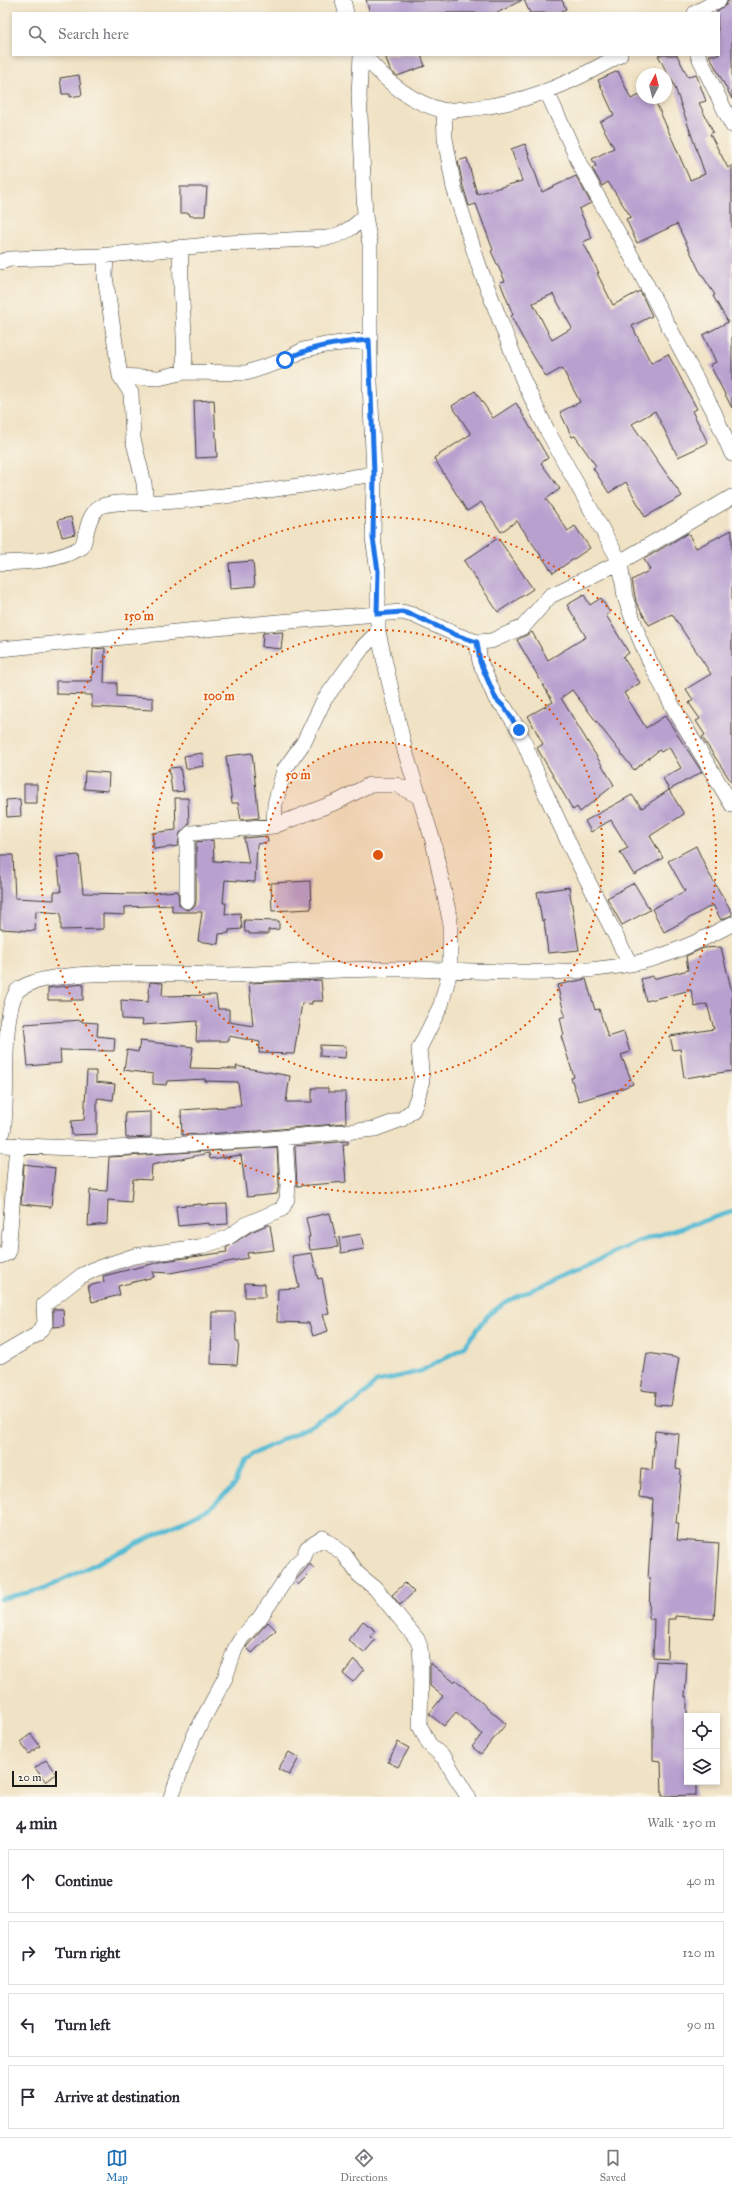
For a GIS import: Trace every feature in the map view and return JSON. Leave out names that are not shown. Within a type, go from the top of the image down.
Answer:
[{"type":"street","points":[[342,0],[346,12]]},
{"type":"street","points":[[697,12],[719,0]]},
{"type":"street","points":[[0,1144],[97,1149],[285,1138],[375,1129],[402,1119],[413,1110],[422,1080],[419,1049],[441,1005],[450,971],[450,920],[432,841],[405,751],[378,632],[378,571],[373,538],[374,474],[369,340],[370,244],[365,216],[359,95],[361,56]]},
{"type":"street","points":[[365,56],[380,74],[414,100],[444,111],[502,104],[547,92],[618,56]]},
{"type":"street","points":[[698,56],[732,125]]},
{"type":"street","points":[[547,92],[581,167],[638,268],[713,410],[732,454]]},
{"type":"street","points":[[444,111],[445,138],[454,188],[479,266],[507,340],[547,430],[620,562],[625,597],[638,637],[673,707],[732,805]]},
{"type":"street","points":[[0,262],[10,259],[106,255],[181,247],[327,238],[343,234],[351,230],[365,216]]},
{"type":"street","points":[[181,247],[179,270],[186,348],[184,372]]},
{"type":"street","points":[[106,255],[105,276],[120,376],[131,393],[134,439],[144,483],[146,504]]},
{"type":"street","points":[[120,376],[159,378],[184,372],[246,373],[285,360],[303,350],[325,345],[369,340]]},
{"type":"street","points":[[0,563],[50,560],[71,554],[82,547],[88,524],[98,508],[109,504],[146,504],[251,494],[374,474]]},
{"type":"street","points":[[0,649],[402,612],[413,615],[456,635],[477,642],[491,641],[523,627],[550,596],[620,562],[732,497]]},
{"type":"street","points":[[274,826],[275,804],[284,770],[304,742],[324,700],[362,648],[378,632]]},
{"type":"street","points":[[477,642],[480,662],[496,699],[505,708],[519,730],[567,838],[630,964]]},
{"type":"street","points":[[186,901],[187,838],[191,833],[274,826],[339,801],[369,785],[397,785],[420,797]]},
{"type":"street","points":[[0,1134],[3,1132],[5,1120],[1,1059],[5,1013],[17,991],[35,982],[88,974],[220,975],[370,969],[521,974],[630,964],[662,957],[680,950],[732,924]]},
{"type":"street","points":[[0,1356],[36,1335],[45,1324],[44,1305],[81,1276],[134,1256],[200,1247],[226,1238],[247,1224],[282,1209],[287,1200],[288,1184],[285,1138]]},
{"type":"street","points":[[0,1256],[8,1253],[17,1146]]},
{"type":"street","points":[[171,1797],[193,1738],[225,1678],[235,1649],[242,1637],[259,1619],[296,1564],[304,1557],[307,1548],[322,1538],[344,1554],[359,1575],[375,1588],[417,1639],[420,1647],[421,1662],[420,1726],[428,1744],[445,1759],[468,1797]]},
{"type":"building","points":[[366,0],[522,0],[499,12],[370,12]]},
{"type":"building","points":[[524,0],[562,0],[566,9],[560,12],[530,12]]},
{"type":"building","points":[[728,0],[732,5],[732,99],[710,56],[720,56],[720,12],[717,11],[726,5]]},
{"type":"building","points":[[385,56],[421,56],[425,66],[397,76],[390,70]]},
{"type":"building","points":[[658,56],[678,56],[688,77],[696,74],[706,101],[699,103],[713,132],[710,134],[728,168],[732,165],[732,408],[710,365],[716,362],[703,335],[728,322],[713,296],[715,295],[699,270],[677,224],[637,243],[626,219],[631,217],[608,182],[602,186],[592,168],[596,166],[592,159],[614,148],[600,122],[614,115],[598,80],[618,71],[631,99],[636,97],[636,104],[657,104],[690,180],[705,174],[672,79],[672,68],[664,68]]},
{"type":"building","points":[[79,75],[82,95],[70,97],[70,94],[62,94],[60,78]]},
{"type":"building","points":[[525,144],[542,192],[576,176],[591,203],[579,209],[592,238],[583,242],[613,305],[640,291],[652,316],[632,326],[651,363],[668,354],[697,409],[692,411],[708,443],[678,457],[655,411],[632,424],[682,496],[645,517],[626,482],[609,493],[593,468],[596,466],[575,436],[572,437],[560,412],[580,402],[562,368],[546,377],[523,339],[511,316],[513,315],[500,282],[505,281],[491,251],[493,250],[476,204],[469,206],[458,161],[467,158],[477,194],[522,181],[511,149]],"holes":[[[553,294],[572,328],[552,340],[533,303]]]},
{"type":"building","points":[[180,187],[207,187],[205,216],[190,216],[189,213],[180,213]]},
{"type":"building","points":[[475,391],[493,418],[516,403],[548,458],[541,463],[560,489],[546,499],[568,531],[575,526],[590,548],[553,573],[517,521],[501,532],[481,502],[467,511],[434,458],[471,434],[452,406]]},
{"type":"building","points":[[214,400],[217,457],[196,458],[194,401]]},
{"type":"building","points":[[71,517],[75,534],[62,537],[58,520]]},
{"type":"building","points":[[732,530],[732,783],[702,737],[705,735],[696,721],[700,719],[689,703],[693,700],[686,689],[711,674],[672,614],[649,625],[636,602],[632,580],[650,570],[644,559],[688,533],[696,548]]},
{"type":"building","points":[[498,538],[533,589],[498,612],[464,561]]},
{"type":"building","points":[[253,561],[255,586],[231,588],[229,563]]},
{"type":"building","points":[[584,595],[590,605],[601,598],[610,613],[606,615],[629,653],[623,657],[640,683],[624,693],[646,728],[665,716],[702,772],[669,790],[663,778],[681,768],[669,747],[661,752],[659,750],[634,770],[572,690],[561,698],[614,785],[580,812],[577,807],[573,810],[537,748],[543,744],[528,716],[553,702],[517,640],[532,632],[548,660],[586,637],[567,605]]},
{"type":"building","points":[[283,632],[281,649],[262,647],[263,633]]},
{"type":"building","points":[[105,648],[104,683],[117,683],[117,696],[153,698],[153,710],[92,707],[92,695],[56,694],[56,681],[92,681],[93,649]]},
{"type":"building","points":[[202,753],[204,766],[186,769],[184,756]]},
{"type":"building","points":[[252,753],[259,818],[241,820],[238,803],[232,803],[226,756]]},
{"type":"building","points":[[180,767],[184,791],[172,792],[169,768]]},
{"type":"building","points":[[85,771],[109,773],[108,791],[84,789]]},
{"type":"building","points":[[24,784],[37,784],[37,803],[24,803]]},
{"type":"building","points":[[669,790],[684,814],[650,836],[663,858],[634,875],[620,852],[628,848],[611,820],[591,832],[585,821],[632,795],[642,808]]},
{"type":"building","points":[[175,798],[188,798],[189,824],[180,833],[178,846],[154,849],[152,833],[176,830]]},
{"type":"building","points":[[20,799],[21,816],[7,817],[6,800]]},
{"type":"building","points":[[267,836],[268,842],[257,844],[255,882],[225,880],[223,903],[226,903],[225,914],[240,913],[242,929],[229,930],[229,933],[219,934],[218,944],[198,941],[202,912],[172,912],[172,905],[125,907],[125,915],[103,914],[103,929],[61,930],[61,913],[36,911],[35,931],[0,929],[0,855],[13,855],[15,898],[54,900],[54,892],[61,892],[57,857],[79,855],[83,893],[137,894],[178,891],[179,905],[187,910],[195,906],[196,901],[196,842],[213,840],[214,861],[249,863],[244,838]]},
{"type":"building","points":[[696,846],[708,872],[732,912],[732,915],[721,920],[713,905],[664,932],[652,909],[685,891],[668,861]]},
{"type":"building","points":[[310,881],[311,909],[272,911],[271,883]]},
{"type":"building","points":[[634,883],[650,910],[622,925],[607,898]]},
{"type":"building","points":[[569,887],[579,950],[548,953],[544,920],[542,921],[537,892]]},
{"type":"building","points":[[244,920],[279,921],[279,929],[268,930],[268,934],[249,934],[249,932],[245,932]]},
{"type":"building","points":[[721,947],[732,992],[732,1071],[684,1078],[680,1049],[673,1050],[670,1036],[714,1029],[707,1004],[695,1007],[691,990],[646,1001],[641,979],[653,976],[653,979],[688,970],[686,956],[704,948]]},
{"type":"building","points":[[586,979],[595,1010],[599,1009],[608,1037],[624,1032],[630,1052],[621,1055],[633,1084],[615,1091],[579,1101],[571,1078],[574,1077],[561,1036],[564,1035],[560,1018],[565,1016],[557,985]]},
{"type":"building","points":[[321,980],[323,1001],[312,1001],[312,1004],[302,1003],[294,1054],[259,1053],[260,1042],[229,1036],[229,1041],[196,1041],[197,1021],[142,1025],[143,1020],[122,1019],[121,1000],[148,1002],[150,982],[163,983],[162,996],[216,995],[218,1009],[229,1009],[229,1022],[253,1026],[249,983]]},
{"type":"building","points":[[83,984],[83,1000],[48,1000],[48,988]]},
{"type":"building","points":[[82,1020],[82,1022],[98,1023],[97,1036],[115,1038],[114,1051],[60,1050],[61,1063],[28,1066],[24,1024]]},
{"type":"building","points":[[140,1041],[193,1047],[190,1068],[237,1069],[236,1066],[290,1076],[286,1102],[312,1102],[312,1088],[328,1088],[328,1092],[345,1092],[346,1123],[258,1131],[182,1135],[181,1110],[241,1106],[238,1082],[205,1081],[205,1079],[167,1081],[166,1085],[153,1084],[153,1074],[124,1070],[127,1050],[138,1052]]},
{"type":"building","points":[[320,1045],[346,1046],[345,1058],[320,1056]]},
{"type":"building","points":[[87,1071],[96,1071],[96,1082],[115,1084],[113,1100],[98,1098],[97,1100],[97,1134],[72,1135],[71,1121],[84,1120]]},
{"type":"building","points":[[151,1112],[151,1137],[126,1138],[125,1113]]},
{"type":"building","points":[[348,1141],[348,1144],[343,1144],[346,1182],[297,1186],[295,1146]]},
{"type":"building","points":[[277,1147],[279,1184],[277,1194],[247,1197],[241,1155],[210,1159],[209,1153],[152,1165],[151,1180],[133,1179],[131,1202],[108,1200],[107,1224],[88,1226],[90,1190],[107,1191],[109,1157]]},
{"type":"building","points":[[24,1164],[55,1168],[51,1207],[21,1204]]},
{"type":"building","points":[[227,1204],[228,1224],[209,1225],[209,1223],[178,1226],[176,1206]]},
{"type":"building","points":[[330,1213],[338,1247],[310,1250],[308,1237],[310,1237],[306,1218]]},
{"type":"building","points":[[270,1225],[274,1250],[247,1253],[248,1258],[170,1273],[152,1272],[154,1277],[118,1286],[120,1295],[92,1302],[88,1286],[104,1282],[103,1276],[164,1261],[227,1252],[226,1248],[251,1232]]},
{"type":"building","points":[[361,1234],[364,1249],[341,1253],[339,1238]]},
{"type":"building","points":[[312,1253],[318,1279],[322,1278],[329,1314],[323,1315],[328,1331],[313,1336],[309,1323],[277,1322],[278,1289],[299,1288],[292,1256]]},
{"type":"building","points":[[245,1283],[265,1284],[265,1297],[245,1297]]},
{"type":"building","points":[[53,1309],[63,1309],[64,1326],[53,1327]]},
{"type":"building","points":[[212,1312],[235,1312],[236,1341],[239,1341],[237,1365],[211,1364]]},
{"type":"building","points":[[647,1353],[679,1358],[671,1406],[655,1405],[656,1392],[641,1390]]},
{"type":"building","points":[[655,1431],[679,1434],[676,1469],[681,1470],[676,1523],[679,1523],[677,1540],[719,1543],[714,1619],[675,1616],[675,1619],[668,1619],[667,1658],[653,1657],[654,1619],[649,1619],[650,1579],[648,1579],[653,1499],[639,1497],[641,1468],[652,1470]]},
{"type":"building","points":[[310,1564],[314,1569],[298,1585],[295,1581]]},
{"type":"building","points":[[405,1583],[414,1592],[400,1605],[392,1595]]},
{"type":"building","points":[[363,1621],[376,1631],[371,1637],[375,1640],[364,1653],[348,1640]]},
{"type":"building","points":[[268,1622],[276,1630],[252,1653],[246,1647]]},
{"type":"building","points":[[354,1660],[364,1669],[353,1682],[343,1674]]},
{"type":"building","points":[[656,1661],[687,1663],[685,1697],[687,1697],[687,1713],[684,1713],[684,1785],[696,1785],[696,1795],[662,1796],[661,1761],[653,1760],[653,1696]]},
{"type":"building","points":[[430,1663],[454,1682],[456,1680],[506,1724],[481,1754],[472,1747],[482,1734],[456,1712],[444,1726],[429,1714],[443,1696],[430,1686]]},
{"type":"building","points":[[31,1734],[40,1746],[29,1754],[20,1742]]},
{"type":"building","points":[[398,1742],[409,1748],[398,1767],[388,1762]]},
{"type":"building","points":[[289,1752],[299,1758],[289,1775],[278,1769]]},
{"type":"building","points":[[46,1760],[56,1774],[46,1782],[35,1768]]},
{"type":"waterway","points":[[0,1599],[44,1589],[210,1508],[235,1485],[243,1463],[251,1455],[354,1404],[376,1382],[421,1371],[464,1347],[487,1316],[505,1302],[640,1241],[732,1212]]},
{"type":"route","points":[[285,360],[303,350],[325,345],[369,340],[374,474],[373,538],[378,571],[377,614],[402,612],[413,615],[456,635],[477,642],[480,662],[496,699],[505,708],[519,730]]}]
